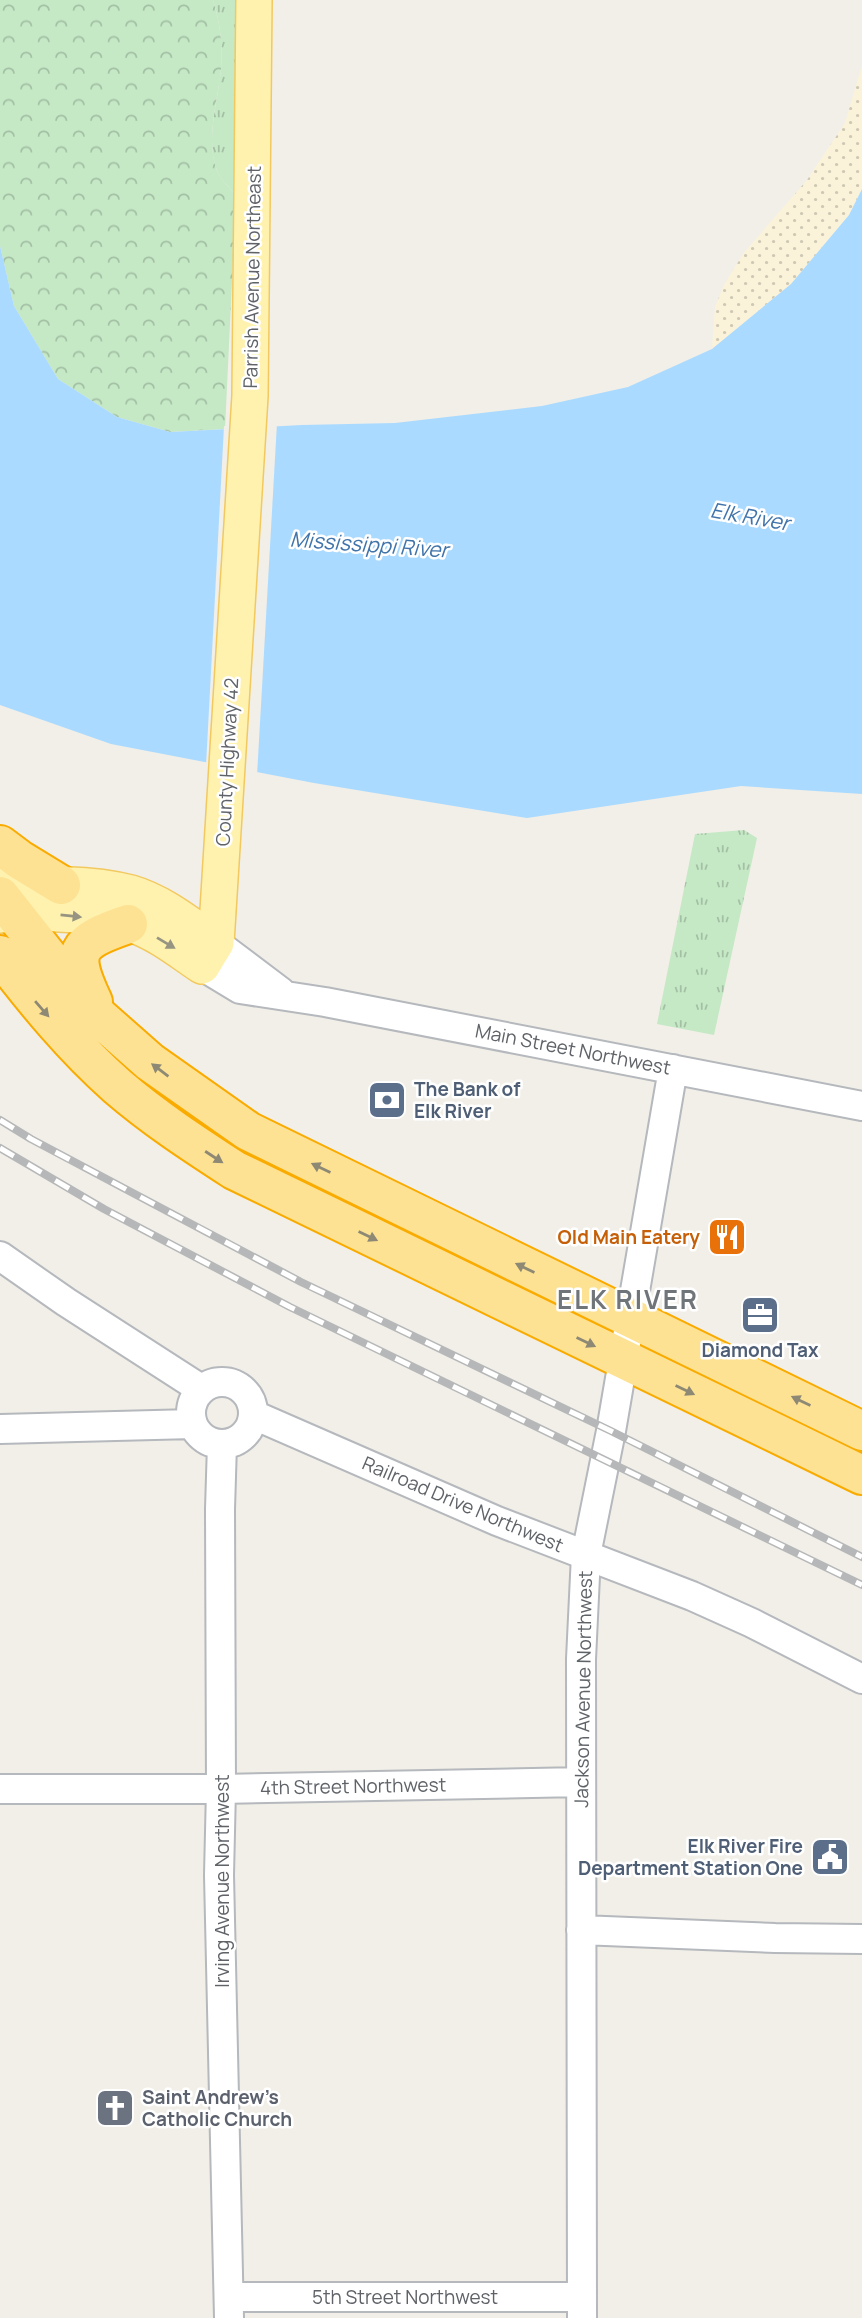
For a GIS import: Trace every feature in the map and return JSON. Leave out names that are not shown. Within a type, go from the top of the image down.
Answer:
[{"type":"highway","points":[[0,845],[61,885]]},
{"type":"highway","points":[[3,903],[99,1017],[150,1062],[248,1131],[862,1431]]},
{"type":"highway","points":[[99,1017],[80,975],[78,962],[89,940],[102,932],[128,924]]},
{"type":"highway","points":[[0,955],[70,1041],[117,1085],[191,1142],[256,1181],[862,1475]]},
{"type":"main road","name":"Parrish Avenue Northeast","points":[[240,554],[250,396],[254,0]]},
{"type":"main road","name":"County Highway 42","points":[[209,955],[220,887],[240,554]]},
{"type":"main road","name":"Main Street Northwest","points":[[3,903],[61,885],[132,894],[165,909],[209,955]]},
{"type":"main road","points":[[165,909],[179,911],[220,887]]},
{"type":"main road","name":"Main Street Northwest","points":[[3,903],[51,914],[128,924],[167,942],[209,955]]},
{"type":"street","name":"Main Street Northwest","points":[[209,955],[240,989],[283,994],[862,1106]]},
{"type":"street","name":"Jackson Avenue Northwest","points":[[582,2307],[581,1659],[586,1555],[631,1319],[673,1069]]},
{"type":"street","points":[[0,1256],[65,1303],[201,1389]]},
{"type":"street","points":[[229,1381],[243,1388],[252,1400],[254,1415],[244,1436],[234,1442],[222,1444],[210,1442],[200,1435],[193,1424],[191,1412],[193,1399],[201,1389],[214,1382],[229,1381]]},
{"type":"street","name":"Railroad Drive Northwest","points":[[254,1415],[497,1521],[704,1601],[862,1679]]},
{"type":"street","points":[[0,1429],[193,1424]]},
{"type":"street","name":"Irving Avenue Northwest","points":[[222,1444],[222,1789],[219,1875],[229,2307]]},
{"type":"street","name":"4th Street Northwest","points":[[0,1789],[222,1789],[581,1782]]},
{"type":"street","points":[[581,1930],[862,1939]]},
{"type":"street","name":"5th Street Northwest","points":[[229,2307],[582,2307]]},
{"type":"green space","points":[[0,0],[213,0],[222,51],[212,146],[217,171],[236,197],[225,429],[170,432],[117,417],[58,379],[14,306],[0,246]]},
{"type":"green space","points":[[213,0],[236,0],[236,197],[217,171],[212,146],[222,52]]},
{"type":"green space","points":[[744,830],[757,838],[714,1035],[657,1024],[695,834]]},
{"type":"sand","points":[[862,65],[862,189],[849,215],[791,284],[712,349],[715,307],[724,285],[743,254],[807,180],[845,123]]},
{"type":"water","points":[[862,189],[862,794],[741,786],[527,818],[314,783],[111,744],[0,705],[0,246],[14,306],[58,379],[117,417],[170,432],[395,423],[542,406],[628,387],[712,349],[791,284],[849,215]]},
{"type":"pier","points":[[277,423],[257,776],[206,766],[224,426]]},
{"type":"railway","points":[[0,1120],[301,1282],[611,1431],[862,1557]]},
{"type":"railway","points":[[0,1148],[104,1209],[290,1307],[862,1585]]},
{"type":"place","name":"The Bank of Elk River","points":[[387,1100]]},
{"type":"place","name":"Old Main Eatery","points":[[727,1237]]},
{"type":"place","name":"Diamond Tax","points":[[760,1315]]},
{"type":"place","name":"Elk River Fire Department Station One","points":[[830,1857]]},
{"type":"place","name":"Saint Andrew’s Catholic Church","points":[[115,2108]]},
{"type":"district","name":"ELK RIVER","points":[[628,1300]]},
{"type":"water label","name":"Elk River","points":[[750,517]]},
{"type":"water label","name":"Mississippi River","points":[[369,545]]}]
